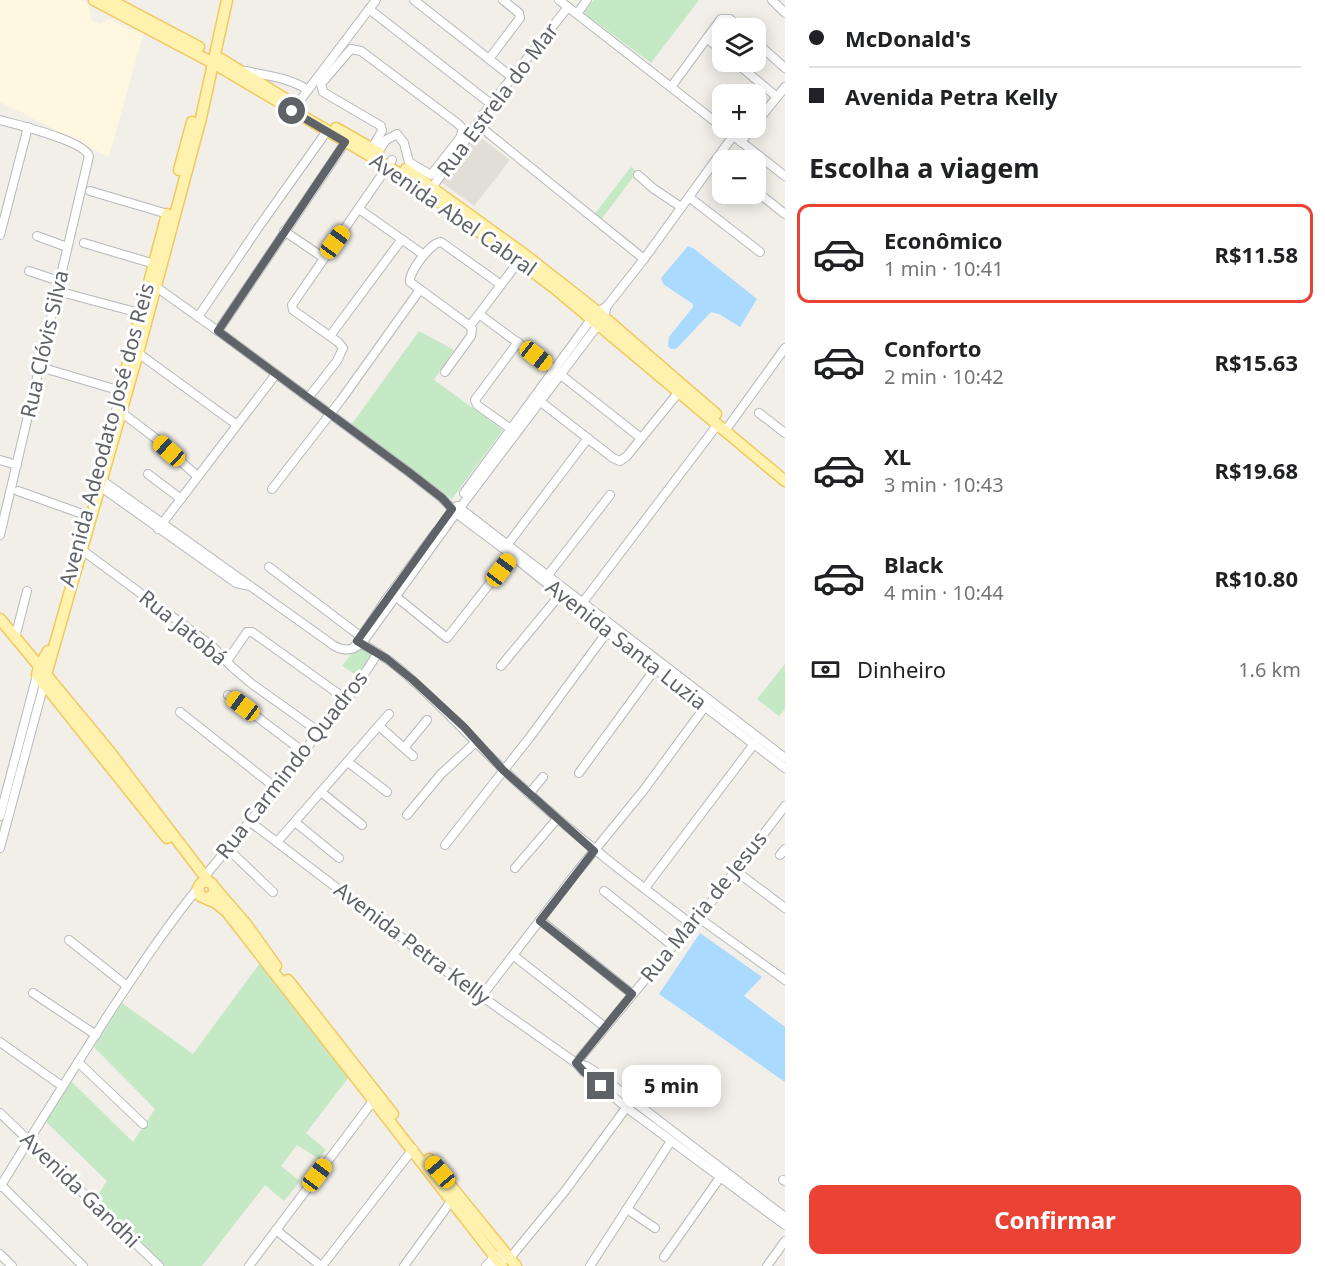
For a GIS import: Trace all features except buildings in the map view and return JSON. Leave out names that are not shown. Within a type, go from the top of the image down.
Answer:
[{"type":"main road","name":"Avenida Abel Cabral","points":[[94,0],[213,56],[327,131],[375,150],[390,163]]},
{"type":"main road","name":"Avenida Abel Cabral","points":[[110,0],[241,71],[260,86]]},
{"type":"main road","name":"Avenida Adeodato José dos Reis","points":[[119,411],[121,391],[144,315],[226,0]]},
{"type":"main road","name":"Avenida Abel Cabral","points":[[294,108],[390,163],[431,190],[600,316],[785,481]]},
{"type":"main road","name":"Avenida Adeodato José dos Reis","points":[[41,675],[138,353],[144,315]]},
{"type":"main road","name":"Avenida Abel Cabral","points":[[724,427],[785,472]]},
{"type":"main road","points":[[0,619],[205,887],[227,912],[373,1101],[437,1174],[452,1200],[503,1261]]},
{"type":"main road","points":[[0,630],[41,675]]},
{"type":"main road","points":[[205,887],[246,924],[503,1261]]},
{"type":"street","points":[[294,108],[376,0]]},
{"type":"street","points":[[414,0],[513,78]]},
{"type":"street","points":[[489,59],[520,18],[519,13],[503,0]]},
{"type":"street","points":[[559,0],[785,176]]},
{"type":"street","points":[[577,14],[587,0]]},
{"type":"street","points":[[772,0],[785,13]]},
{"type":"street","name":"Rua Estrela do Mar","points":[[431,190],[491,104],[568,7]]},
{"type":"street","points":[[369,9],[491,104]]},
{"type":"street","points":[[671,87],[712,30]]},
{"type":"street","points":[[707,38],[712,42]]},
{"type":"street","points":[[351,49],[361,51],[463,129],[460,138],[432,175],[408,162],[404,143],[397,134],[375,150],[382,131],[381,126],[323,92],[321,88],[321,84],[351,49]]},
{"type":"street","points":[[766,51],[785,68]]},
{"type":"street","points":[[241,71],[284,80],[301,85],[308,90]]},
{"type":"street","points":[[747,72],[777,97]]},
{"type":"street","points":[[766,111],[785,87]]},
{"type":"street","points":[[0,120],[27,127],[0,235]]},
{"type":"street","points":[[477,124],[644,259]]},
{"type":"street","name":"Rua Clóvis Silva","points":[[0,535],[3,505],[17,465],[89,154],[86,150],[71,143],[27,127]]},
{"type":"street","points":[[198,317],[327,131]]},
{"type":"street","points":[[218,331],[348,139]]},
{"type":"street","points":[[728,150],[736,139]]},
{"type":"street","points":[[308,398],[342,351],[341,345],[293,310],[291,306],[390,163]]},
{"type":"street","points":[[98,481],[236,583],[251,586],[345,651],[360,641],[511,429],[558,372],[681,207],[712,171]]},
{"type":"street","points":[[638,175],[681,207]]},
{"type":"street","points":[[90,191],[170,215]]},
{"type":"street","points":[[690,198],[760,252]]},
{"type":"street","points":[[766,198],[785,214]]},
{"type":"street","points":[[359,209],[424,255]]},
{"type":"street","points":[[284,231],[324,258]]},
{"type":"street","points":[[37,236],[67,247]]},
{"type":"street","points":[[330,336],[402,239]]},
{"type":"street","points":[[445,372],[471,336],[472,329],[419,291],[409,278],[424,255],[437,242],[451,249],[500,284]]},
{"type":"street","points":[[84,243],[157,265]]},
{"type":"street","points":[[470,326],[522,257]]},
{"type":"street","points":[[29,272],[59,281]]},
{"type":"street","name":"Avenida Santa Luzia","points":[[152,285],[218,331],[506,546],[785,768]]},
{"type":"street","points":[[57,291],[144,315]]},
{"type":"street","points":[[272,489],[419,291]]},
{"type":"street","points":[[479,314],[558,372],[641,438]]},
{"type":"street","points":[[511,429],[477,405],[475,400],[518,342]]},
{"type":"street","points":[[581,605],[785,348]]},
{"type":"street","points":[[138,353],[237,425]]},
{"type":"street","points":[[40,367],[121,391]]},
{"type":"street","points":[[456,509],[541,402],[558,372]]},
{"type":"street","points":[[160,526],[276,374]]},
{"type":"street","points":[[541,402],[616,460],[623,459],[631,451],[681,389]]},
{"type":"street","points":[[119,411],[197,476]]},
{"type":"street","points":[[759,413],[785,434]]},
{"type":"street","points":[[506,546],[588,438]]},
{"type":"street","points":[[0,460],[17,465]]},
{"type":"street","points":[[148,474],[181,499]]},
{"type":"street","points":[[18,491],[88,516]]},
{"type":"street","points":[[550,580],[610,495]]},
{"type":"street","name":"Rua Jatobá","points":[[79,548],[212,646],[252,684],[318,731]]},
{"type":"street","points":[[393,595],[447,638],[514,553]]},
{"type":"street","points":[[269,567],[360,641],[396,665],[434,699],[503,770],[594,851],[645,888],[785,980]]},
{"type":"street","points":[[15,638],[27,591]]},
{"type":"street","points":[[501,666],[563,591]]},
{"type":"street","points":[[445,845],[609,628]]},
{"type":"street","points":[[227,661],[250,631],[347,700]]},
{"type":"street","name":"Rua Carmindo Quadros","points":[[0,1185],[62,1086],[182,908],[205,887],[228,849],[305,753],[318,731],[347,700],[378,653]]},
{"type":"street","points":[[579,773],[658,665]]},
{"type":"street","name":"Avenida Adeodato José dos Reis","points":[[0,848],[41,675]]},
{"type":"street","points":[[228,695],[305,753]]},
{"type":"street","points":[[481,997],[643,791],[707,704]]},
{"type":"street","name":"Avenida Santa Luzia","points":[[707,704],[785,758]]},
{"type":"street","points":[[180,712],[276,788]]},
{"type":"street","points":[[277,842],[389,714]]},
{"type":"street","points":[[404,748],[427,720]]},
{"type":"street","points":[[379,726],[413,756]]},
{"type":"street","name":"Avenida Adeodato José dos Reis","points":[[0,816],[25,738]]},
{"type":"street","points":[[407,815],[441,774],[477,742]]},
{"type":"street","points":[[645,888],[754,744]]},
{"type":"street","points":[[348,762],[387,792]]},
{"type":"street","points":[[529,794],[543,777]]},
{"type":"street","points":[[321,792],[362,825]]},
{"type":"street","name":"Rua Maria de Jesus","points":[[576,1063],[736,871],[785,806]]},
{"type":"street","points":[[515,868],[557,819]]},
{"type":"street","name":"Avenida Petra Kelly","points":[[249,821],[481,997],[576,1063],[584,1072],[785,1216]]},
{"type":"street","points":[[294,822],[339,858]]},
{"type":"street","points":[[228,849],[273,892]]},
{"type":"street","points":[[736,871],[785,908]]},
{"type":"street","points":[[604,891],[673,945]]},
{"type":"street","points":[[540,921],[632,994]]},
{"type":"street","points":[[69,940],[128,986]]},
{"type":"street","points":[[514,956],[605,1027]]},
{"type":"street","points":[[33,993],[96,1035]]},
{"type":"street","points":[[0,1042],[62,1086]]},
{"type":"street","points":[[78,1062],[143,1124]]},
{"type":"street","points":[[249,1266],[373,1101]]},
{"type":"street","points":[[486,1266],[503,1261],[566,1191],[629,1104]]},
{"type":"street","name":"Avenida Petra Kelly","points":[[629,1104],[671,1141],[785,1225]]},
{"type":"street","name":"Avenida Gandhi","points":[[0,1113],[159,1266]]},
{"type":"street","points":[[590,1266],[671,1141]]},
{"type":"street","points":[[276,1230],[321,1266],[413,1149]]},
{"type":"street","points":[[664,1257],[721,1176]]},
{"type":"street","points":[[0,1185],[83,1266]]},
{"type":"street","points":[[404,1266],[452,1200]]},
{"type":"street","points":[[627,1209],[655,1228]]},
{"type":"street","points":[[767,1266],[785,1241]]},
{"type":"street","points":[[0,1254],[12,1266]]},
{"type":"shaded area","points":[[0,0],[82,0],[88,3],[92,21],[100,24],[109,19],[129,29],[144,31],[109,157],[0,102]]},
{"type":"shaded area","points":[[476,134],[510,160],[474,206],[440,181]]},
{"type":"green space","points":[[594,0],[699,0],[651,63],[584,13]]},
{"type":"green space","points":[[631,167],[637,172],[600,221],[593,216]]},
{"type":"green space","points":[[419,331],[454,350],[434,380],[503,430],[452,499],[352,424]]},
{"type":"green space","points":[[358,645],[373,654],[358,676],[342,666]]},
{"type":"green space","points":[[785,664],[785,709],[779,716],[757,699]]},
{"type":"green space","points":[[260,963],[349,1077],[306,1133],[326,1150],[319,1159],[297,1145],[281,1166],[300,1181],[284,1201],[265,1185],[202,1266],[162,1266],[95,1199],[107,1181],[44,1120],[70,1080],[133,1142],[155,1109],[94,1047],[122,1003],[193,1054]]},
{"type":"water","points":[[688,246],[757,299],[740,327],[719,314],[711,312],[679,346],[671,349],[668,346],[669,337],[693,304],[663,284],[661,278]]},
{"type":"water","points":[[700,933],[762,977],[744,996],[785,1027],[785,1082],[659,994]]},
{"type":"route","points":[[292,111],[345,142],[218,331],[410,473],[442,498],[452,509],[357,641],[387,659],[413,680],[464,727],[503,770],[594,851],[540,921],[632,994],[576,1063],[601,1086]]}]
